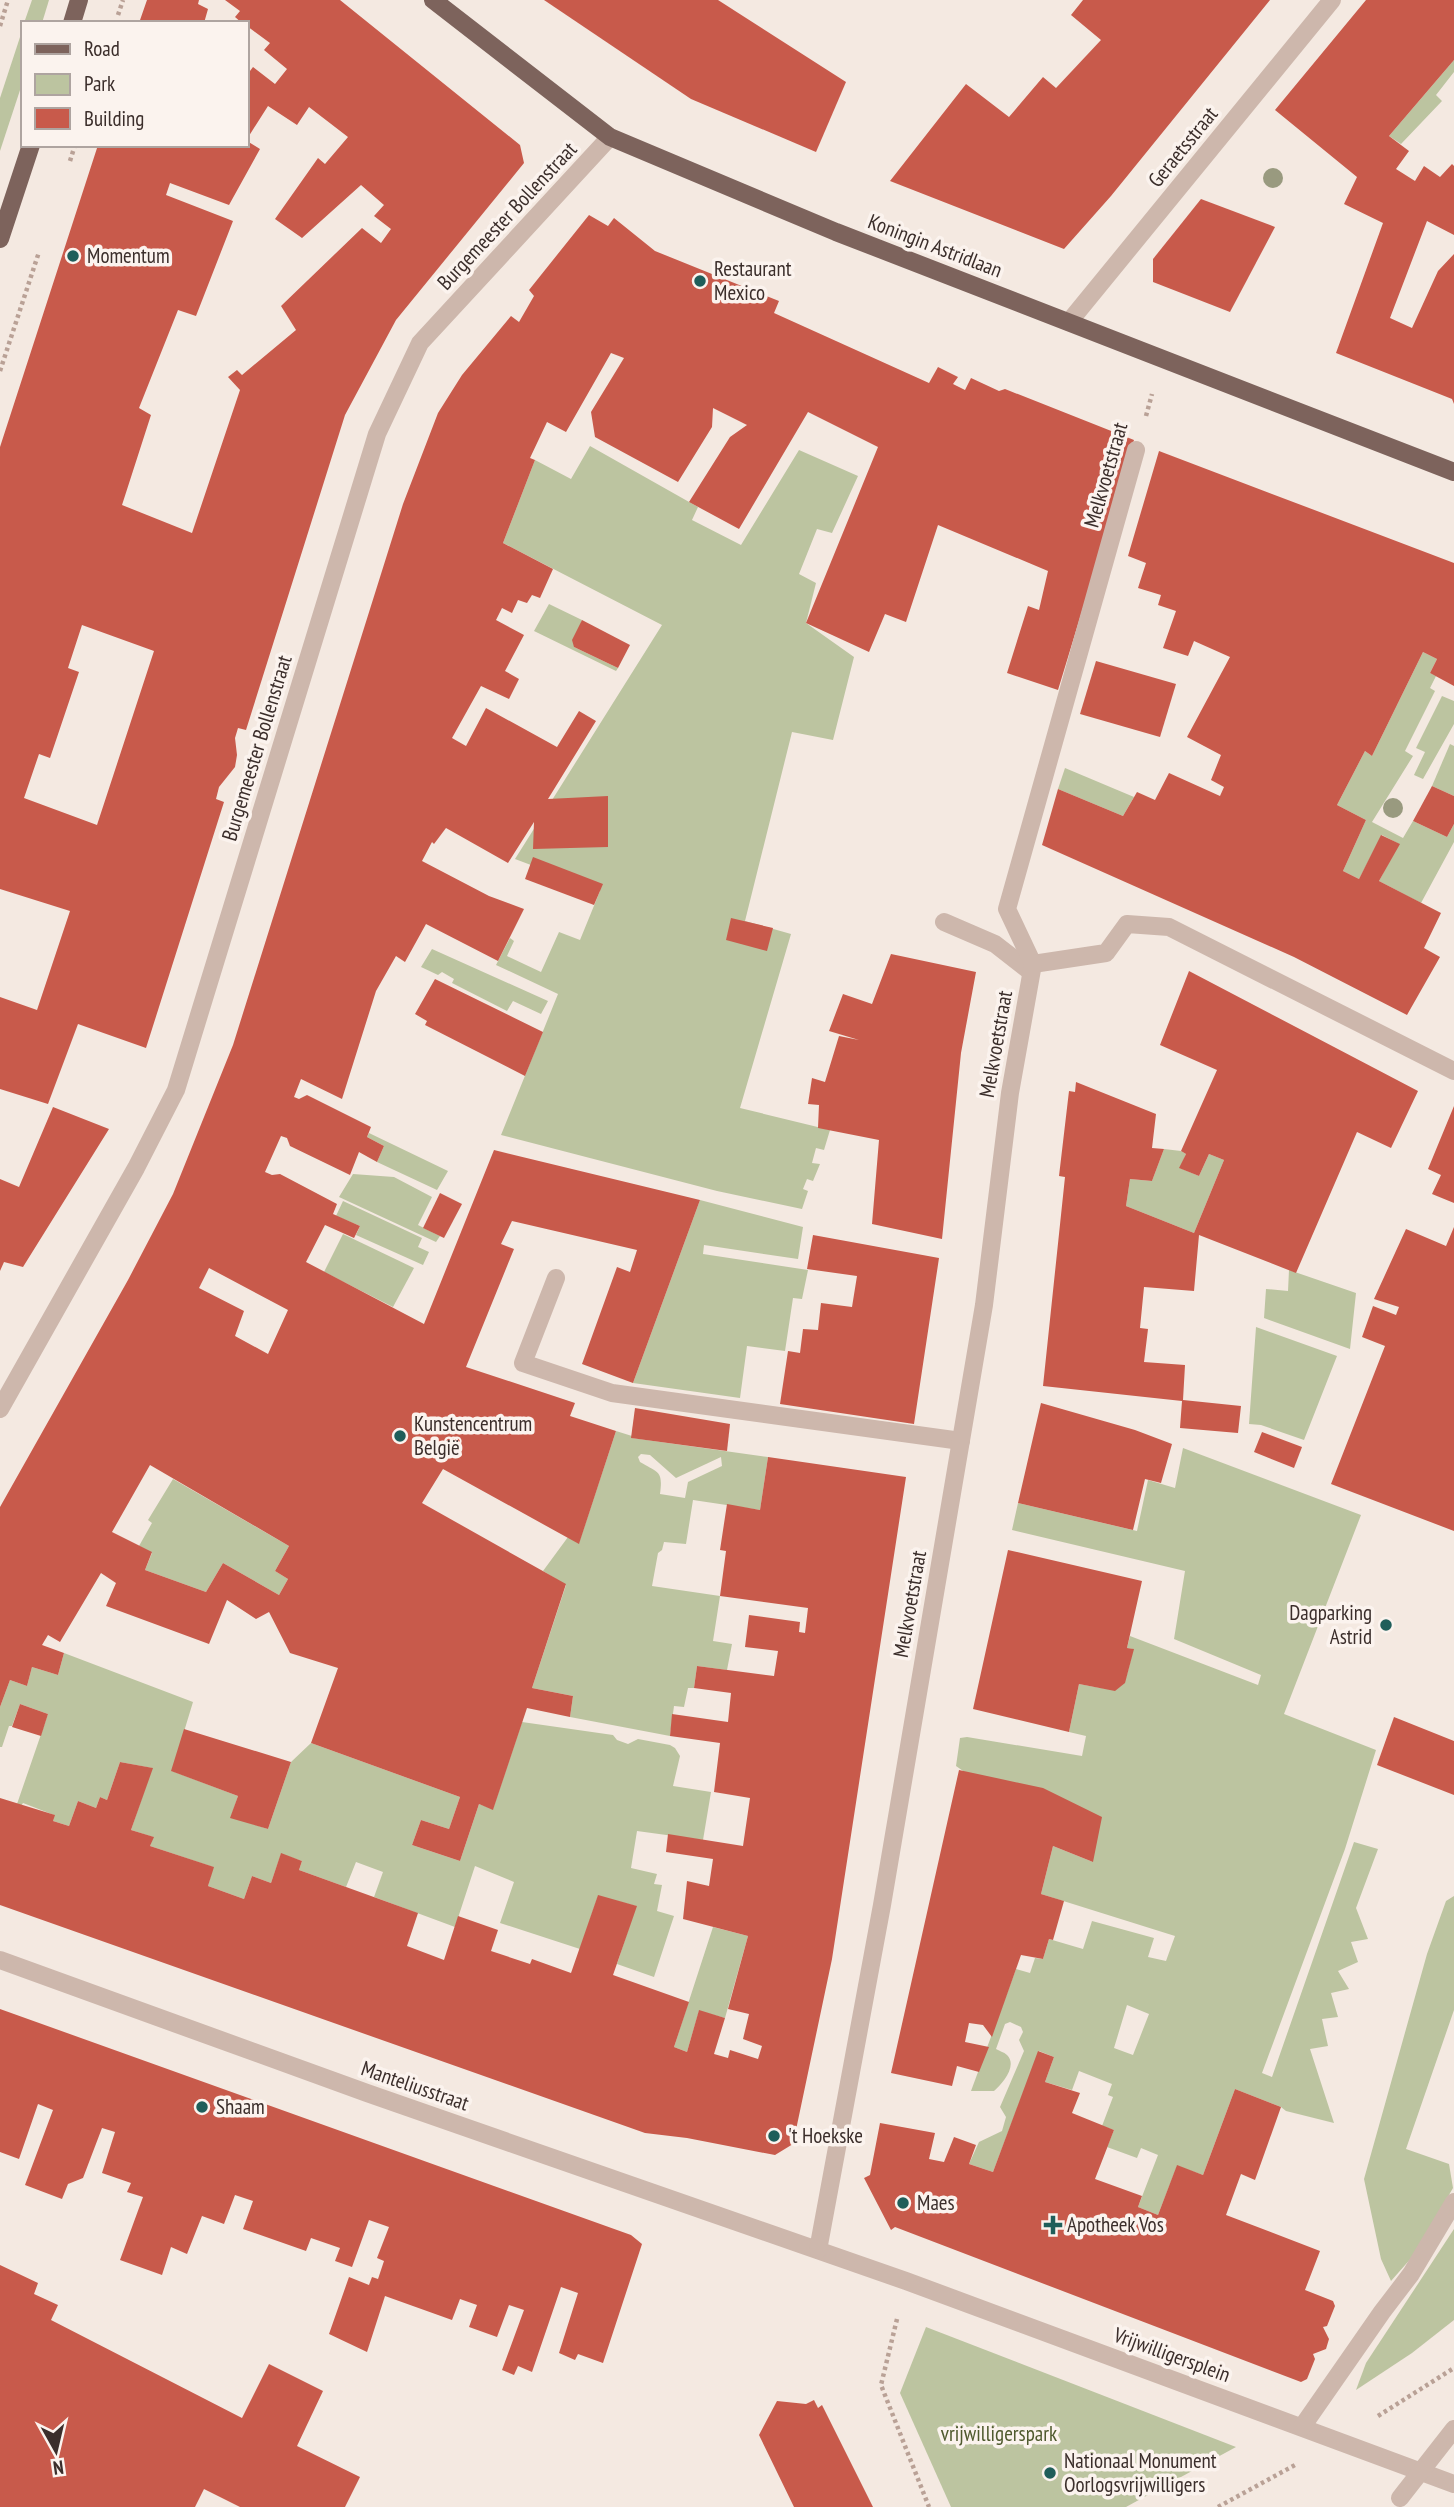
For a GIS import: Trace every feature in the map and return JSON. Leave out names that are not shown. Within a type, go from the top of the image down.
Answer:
[{"type":"main road","points":[[73,21],[79,0]]},
{"type":"main road","name":"Koningin Astridlaan","points":[[433,0],[610,137],[836,232],[1454,472]]},
{"type":"main road","points":[[0,239],[30,147]]},
{"type":"street","name":"Geraetsstraat","points":[[1069,322],[1332,0]]},
{"type":"street","name":"Burgemeester Bollenstraat","points":[[0,1409],[129,1180],[176,1090],[377,434],[420,343],[610,137]]},
{"type":"street","name":"Melkvoetstraat","points":[[818,2249],[884,1891],[984,1305],[1010,1093],[1032,968],[1007,909],[1136,450]]},
{"type":"street","points":[[944,922],[995,944],[1032,968],[1106,953],[1127,924],[1169,927],[1454,1071]]},
{"type":"street","points":[[556,1278],[523,1363],[612,1393],[961,1441]]},
{"type":"street","name":"Manteliusstraat","points":[[0,1960],[367,2093],[818,2249]]},
{"type":"street","points":[[1302,2427],[1411,2274],[1454,2202]]},
{"type":"street","name":"Vrijwilligersplein","points":[[818,2249],[1454,2484]]},
{"type":"street","points":[[1401,2498],[1454,2429]]},
{"type":"path","points":[[0,26],[8,0]]},
{"type":"path","points":[[66,172],[74,147]]},
{"type":"path","points":[[0,371],[40,251]]},
{"type":"path","name":"Melkvoetstraat","points":[[1136,450],[1162,359]]},
{"type":"path","points":[[906,2281],[881,2385],[929,2507]]},
{"type":"path","points":[[1218,2507],[1339,2440],[1454,2368]]},
{"type":"green space","points":[[32,0],[49,0],[43,21],[25,21]]},
{"type":"green space","points":[[21,34],[21,87],[0,151],[0,98]]},
{"type":"green space","points":[[1454,60],[1454,72],[1436,95],[1442,101],[1401,144],[1389,136]]},
{"type":"green space","points":[[590,446],[698,507],[692,520],[741,545],[799,450],[858,476],[832,533],[817,529],[799,574],[816,583],[806,623],[854,657],[833,740],[792,732],[745,921],[791,934],[740,1108],[830,1130],[824,1150],[816,1148],[812,1163],[820,1164],[813,1181],[807,1179],[803,1189],[808,1191],[802,1209],[717,1191],[501,1135],[558,994],[496,965],[510,938],[514,941],[507,956],[541,972],[559,932],[580,940],[600,891],[515,859],[662,625],[503,543],[535,460],[571,479]]},
{"type":"green space","points":[[549,604],[582,620],[574,647],[618,668],[616,671],[534,631]]},
{"type":"green space","points":[[1423,652],[1437,659],[1430,673],[1436,676],[1430,688],[1435,691],[1405,751],[1413,756],[1372,822],[1403,838],[1413,821],[1447,837],[1454,824],[1454,842],[1421,903],[1379,881],[1399,844],[1382,835],[1359,879],[1343,871],[1366,820],[1337,805],[1365,751],[1372,756]]},
{"type":"green space","points":[[1442,696],[1454,701],[1454,724],[1423,779],[1414,775],[1425,752],[1416,748]]},
{"type":"green space","points":[[1450,744],[1454,746],[1454,796],[1432,786]]},
{"type":"green space","points":[[1065,768],[1134,797],[1123,816],[1058,789]]},
{"type":"green space","points":[[432,949],[548,1001],[541,1014],[513,1001],[507,1011],[452,983],[454,979],[442,972],[438,975],[421,967]]},
{"type":"green space","points":[[369,1133],[448,1171],[437,1190],[377,1162],[384,1146],[367,1137]]},
{"type":"green space","points":[[1164,1149],[1186,1154],[1180,1168],[1199,1176],[1209,1154],[1224,1160],[1194,1233],[1126,1206],[1130,1179],[1152,1181]]},
{"type":"green space","points":[[353,1174],[394,1177],[432,1197],[418,1225],[440,1236],[436,1242],[339,1197]]},
{"type":"green space","points":[[700,1200],[803,1227],[798,1259],[704,1245],[703,1254],[808,1270],[802,1299],[793,1298],[785,1351],[747,1346],[740,1398],[633,1383]]},
{"type":"green space","points":[[343,1201],[422,1238],[418,1247],[429,1252],[423,1265],[356,1235],[360,1226],[336,1216]]},
{"type":"green space","points":[[343,1234],[414,1268],[393,1307],[324,1272]]},
{"type":"green space","points":[[1289,1270],[1356,1293],[1350,1349],[1264,1318],[1266,1289],[1288,1291]]},
{"type":"green space","points":[[1256,1327],[1337,1356],[1304,1440],[1261,1425],[1249,1424]]},
{"type":"green space","points":[[616,1431],[632,1438],[768,1457],[760,1510],[693,1500],[686,1544],[664,1542],[658,1553],[652,1586],[720,1596],[713,1641],[732,1644],[727,1670],[697,1666],[694,1688],[688,1688],[684,1707],[674,1706],[670,1736],[570,1717],[573,1696],[532,1688],[566,1585],[543,1571],[568,1537],[579,1543]],"holes":[[[641,1454],[650,1455],[676,1478],[721,1457],[722,1466],[688,1482],[685,1498],[660,1494],[660,1477],[652,1468],[640,1462],[638,1457]]]},
{"type":"green space","points":[[1183,1448],[1361,1515],[1284,1714],[1376,1750],[1345,1849],[1262,2073],[1272,2077],[1354,1842],[1378,1849],[1356,1908],[1368,1939],[1351,1942],[1358,1962],[1338,1971],[1349,1989],[1331,1993],[1338,2017],[1322,2019],[1328,2046],[1310,2049],[1334,2123],[1286,2111],[1235,2089],[1203,2175],[1177,2166],[1158,2215],[1138,2207],[1158,2155],[1141,2148],[1137,2158],[1107,2147],[1114,2130],[1102,2126],[1113,2097],[1108,2095],[1112,2084],[1079,2071],[1072,2090],[1045,2082],[1054,2057],[1039,2051],[993,2172],[969,2164],[979,2142],[1002,2131],[1006,2117],[1000,2107],[1024,2051],[1019,2040],[1023,2032],[1021,2027],[1010,2022],[1005,2024],[996,2049],[1010,2059],[1008,2074],[994,2091],[971,2091],[1016,1969],[1030,1973],[1035,1958],[1043,1959],[1049,1939],[1083,1949],[1092,1921],[1154,1938],[1148,1957],[1166,1961],[1175,1936],[1041,1894],[1053,1846],[1093,1862],[956,1766],[960,1738],[967,1737],[1082,1756],[1086,1736],[1069,1732],[1079,1684],[1105,1689],[1119,1687],[1127,1675],[1133,1649],[1127,1648],[1130,1636],[1258,1685],[1261,1675],[1174,1639],[1185,1571],[1012,1530],[1018,1503],[1137,1531],[1148,1480],[1175,1488]],"holes":[[[1127,2005],[1149,2014],[1133,2055],[1114,2048]]]},
{"type":"green space","points":[[173,1479],[289,1546],[275,1571],[288,1579],[279,1595],[223,1563],[206,1592],[145,1570],[152,1553],[139,1546],[152,1523],[148,1520]]},
{"type":"green space","points":[[64,1653],[193,1702],[172,1771],[238,1796],[231,1817],[268,1829],[291,1762],[311,1743],[460,1797],[449,1829],[421,1820],[412,1845],[460,1861],[479,1804],[493,1809],[522,1722],[613,1735],[617,1740],[628,1744],[638,1739],[670,1745],[680,1756],[673,1786],[711,1792],[703,1840],[637,1831],[631,1868],[657,1874],[654,1884],[662,1885],[657,1911],[674,1916],[654,1977],[617,1964],[636,1906],[598,1896],[580,1949],[500,1923],[514,1882],[475,1866],[455,1927],[374,1897],[383,1872],[356,1862],[346,1887],[299,1870],[302,1861],[281,1854],[271,1883],[252,1876],[244,1899],[208,1886],[213,1867],[150,1846],[153,1837],[131,1830],[152,1768],[120,1762],[107,1800],[100,1797],[96,1808],[78,1801],[69,1826],[53,1821],[54,1815],[23,1803],[21,1806],[17,1804],[48,1714],[20,1704],[0,1747],[0,1707],[10,1680],[27,1686],[32,1667],[58,1675]]},
{"type":"green space","points":[[1454,1896],[1454,2010],[1406,2149],[1449,2164],[1453,2188],[1413,2256],[1391,2281],[1381,2259],[1364,2179],[1427,1954],[1446,1901]]},
{"type":"green space","points":[[713,1927],[748,1936],[725,2018],[699,2011],[687,2052],[674,2047]]},
{"type":"green space","points":[[1454,2229],[1454,2320],[1412,2353],[1356,2390],[1366,2363]]},
{"type":"green space","name":"vrijwilligerspark","points":[[926,2327],[1236,2447],[1126,2507],[951,2507],[900,2393]]},
{"type":"building","points":[[147,0],[199,0],[198,4],[208,9],[205,21],[140,21]]},
{"type":"building","points":[[225,0],[340,0],[520,145],[524,163],[396,320],[345,415],[246,730],[238,728],[235,738],[235,767],[219,787],[216,799],[224,802],[146,1048],[78,1024],[48,1104],[0,1089],[0,997],[37,1010],[70,911],[0,889],[0,447],[97,147],[248,147],[248,142],[260,149],[229,205],[170,183],[166,195],[233,221],[196,316],[178,310],[139,408],[151,415],[122,505],[192,533],[240,390],[228,377],[237,370],[242,375],[296,330],[281,306],[362,228],[381,243],[391,229],[374,216],[384,205],[361,185],[302,238],[275,219],[318,158],[325,164],[348,137],[309,107],[297,125],[268,106],[248,137],[248,74],[253,67],[275,84],[287,69],[264,50],[270,43],[248,27],[248,21],[240,21],[235,17],[240,11]],"holes":[[[82,625],[154,651],[97,825],[24,798],[39,754],[50,758],[79,672],[68,668]]]},
{"type":"building","points":[[544,0],[718,0],[846,82],[816,152],[691,99]]},
{"type":"building","points":[[1083,0],[1270,0],[1111,196],[1064,249],[890,181],[966,84],[1009,117],[1043,77],[1056,88],[1101,40],[1071,15]]},
{"type":"building","points":[[1366,0],[1454,0],[1454,60],[1389,136],[1409,151],[1396,169],[1415,181],[1424,166],[1440,177],[1452,164],[1454,166],[1454,235],[1427,221],[1390,318],[1412,328],[1438,271],[1454,254],[1454,404],[1452,399],[1336,353],[1383,223],[1344,204],[1357,177],[1275,110]]},
{"type":"building","points":[[1201,199],[1275,227],[1230,312],[1153,282],[1153,259]]},
{"type":"building","points":[[589,215],[608,226],[614,218],[655,251],[779,301],[774,313],[929,383],[938,367],[958,377],[953,384],[965,390],[971,378],[999,391],[1005,389],[1134,440],[1058,690],[1007,673],[1028,606],[1039,610],[1048,571],[938,525],[906,622],[885,614],[869,652],[806,623],[878,447],[808,412],[739,529],[689,502],[730,437],[747,425],[713,408],[712,427],[678,482],[595,437],[591,412],[624,358],[611,353],[566,432],[547,422],[530,458],[535,460],[503,543],[553,569],[540,598],[532,595],[527,603],[518,600],[512,613],[502,608],[496,620],[524,635],[505,671],[519,679],[509,699],[481,686],[452,738],[466,746],[486,708],[557,747],[579,711],[596,721],[548,799],[608,796],[608,847],[533,849],[534,822],[508,863],[446,828],[434,844],[432,842],[422,861],[489,896],[524,909],[498,961],[426,924],[405,962],[396,956],[376,991],[342,1099],[301,1079],[294,1097],[299,1099],[307,1095],[371,1127],[367,1137],[384,1146],[377,1162],[359,1152],[350,1175],[290,1146],[287,1138],[281,1136],[265,1172],[280,1174],[337,1204],[333,1214],[360,1226],[354,1238],[325,1225],[306,1262],[424,1324],[494,1150],[700,1200],[633,1383],[582,1364],[617,1267],[630,1272],[637,1250],[512,1221],[501,1244],[514,1249],[466,1367],[575,1403],[570,1416],[616,1431],[579,1544],[443,1469],[422,1503],[566,1584],[532,1688],[573,1696],[570,1717],[527,1708],[493,1810],[479,1804],[460,1861],[412,1845],[421,1820],[449,1829],[460,1797],[311,1743],[338,1668],[290,1653],[269,1612],[256,1619],[227,1600],[209,1644],[106,1606],[116,1583],[101,1573],[60,1642],[48,1635],[42,1645],[64,1653],[58,1675],[32,1667],[27,1686],[10,1680],[0,1707],[0,1507],[128,1280],[173,1194],[233,1045],[403,504],[438,413],[462,375],[511,316],[519,322],[534,296],[529,290]],"holes":[[[209,1268],[288,1310],[268,1354],[235,1336],[244,1311],[199,1288]],[[150,1465],[289,1546],[275,1571],[288,1579],[279,1595],[223,1563],[206,1592],[145,1570],[152,1552],[112,1532]]]},
{"type":"building","points":[[1159,451],[1454,563],[1454,686],[1430,673],[1437,659],[1423,652],[1372,756],[1365,751],[1337,805],[1366,820],[1343,871],[1359,879],[1381,835],[1400,844],[1379,881],[1441,913],[1424,948],[1440,957],[1407,1015],[1294,957],[1042,845],[1058,789],[1123,816],[1137,792],[1155,800],[1169,773],[1220,796],[1224,787],[1211,780],[1221,755],[1187,737],[1230,657],[1194,641],[1188,656],[1163,648],[1176,611],[1158,605],[1161,595],[1138,588],[1146,563],[1128,556]]},
{"type":"building","points":[[582,620],[630,645],[618,668],[574,647],[572,640]]},
{"type":"building","points":[[1096,661],[1176,684],[1160,737],[1080,714]]},
{"type":"building","points":[[1432,786],[1454,796],[1454,824],[1447,837],[1413,821]]},
{"type":"building","points":[[533,857],[603,884],[594,905],[525,879]]},
{"type":"building","points":[[731,918],[773,928],[767,951],[726,940]]},
{"type":"building","points":[[891,954],[976,972],[961,1053],[942,1239],[872,1224],[879,1140],[818,1128],[819,1105],[808,1104],[812,1078],[825,1082],[839,1036],[859,1040],[829,1031],[843,994],[872,1004]]},
{"type":"building","points":[[1189,971],[1418,1091],[1391,1148],[1357,1132],[1296,1273],[1199,1235],[1194,1291],[1144,1287],[1140,1328],[1148,1329],[1144,1362],[1185,1365],[1183,1400],[1241,1406],[1238,1433],[1180,1428],[1182,1401],[1043,1386],[1065,1177],[1059,1176],[1069,1091],[1075,1092],[1076,1082],[1156,1114],[1152,1148],[1164,1149],[1152,1181],[1130,1179],[1126,1206],[1194,1233],[1224,1160],[1209,1154],[1199,1176],[1179,1168],[1186,1154],[1181,1151],[1217,1070],[1160,1045]]},
{"type":"building","points":[[435,979],[543,1032],[525,1076],[425,1025],[427,1021],[415,1014]]},
{"type":"building","points":[[1454,1106],[1454,1203],[1432,1194],[1441,1175],[1428,1169]]},
{"type":"building","points":[[53,1107],[109,1129],[23,1267],[4,1262],[0,1271],[0,1179],[19,1187]]},
{"type":"building","points":[[440,1193],[462,1204],[444,1238],[423,1228]]},
{"type":"building","points":[[1454,1227],[1454,1531],[1331,1484],[1385,1346],[1362,1337],[1373,1306],[1396,1315],[1399,1307],[1374,1299],[1406,1229],[1446,1246]]},
{"type":"building","points":[[813,1235],[939,1258],[914,1424],[780,1404],[788,1351],[800,1353],[803,1329],[818,1330],[821,1303],[852,1307],[857,1276],[807,1269]]},
{"type":"building","points":[[1041,1403],[1135,1430],[1172,1444],[1161,1483],[1145,1479],[1133,1530],[1018,1503]]},
{"type":"building","points":[[635,1408],[730,1424],[727,1451],[631,1438]]},
{"type":"building","points":[[1262,1432],[1302,1447],[1294,1468],[1254,1452]]},
{"type":"building","points":[[768,1457],[906,1477],[832,1959],[793,2144],[775,2155],[645,2133],[0,1905],[0,1798],[55,1815],[53,1821],[69,1826],[78,1801],[96,1808],[100,1797],[107,1800],[120,1762],[153,1768],[131,1830],[154,1837],[150,1846],[214,1867],[208,1886],[244,1899],[252,1876],[271,1883],[281,1853],[302,1861],[299,1870],[418,1913],[407,1946],[444,1960],[458,1916],[498,1930],[491,1951],[530,1964],[532,1959],[571,1973],[598,1895],[637,1906],[613,1975],[689,2002],[674,2047],[687,2052],[699,2010],[725,2018],[714,2054],[728,2058],[730,2050],[758,2059],[762,2046],[743,2039],[749,2014],[728,2009],[748,1936],[683,1919],[687,1881],[709,1886],[713,1859],[666,1852],[668,1834],[743,1846],[750,1798],[714,1792],[720,1743],[670,1736],[672,1714],[728,1722],[731,1693],[694,1688],[697,1666],[774,1676],[778,1651],[745,1647],[749,1615],[800,1622],[799,1632],[805,1633],[808,1608],[720,1596],[726,1551],[720,1550],[727,1504],[760,1510]]},
{"type":"building","points":[[1008,1550],[1142,1581],[1127,1648],[1134,1649],[1125,1683],[1115,1691],[1079,1684],[1069,1732],[973,1709]]},
{"type":"building","points":[[20,1704],[48,1714],[41,1736],[12,1727]]},
{"type":"building","points":[[1394,1717],[1454,1741],[1454,1795],[1377,1765]]},
{"type":"building","points":[[184,1729],[291,1762],[268,1829],[230,1818],[238,1796],[171,1771]]},
{"type":"building","points":[[959,1770],[1043,1788],[1102,1817],[1093,1862],[1053,1846],[1041,1894],[1064,1901],[1053,1940],[1049,1939],[1043,1959],[1021,1955],[992,2037],[983,2025],[969,2023],[965,2042],[989,2047],[979,2072],[957,2066],[952,2086],[891,2073]]},
{"type":"building","points":[[0,2009],[631,2235],[642,2244],[603,2363],[578,2354],[575,2360],[559,2353],[578,2293],[561,2287],[532,2372],[518,2366],[514,2375],[502,2370],[524,2310],[509,2305],[497,2337],[469,2327],[477,2305],[460,2299],[452,2320],[385,2296],[367,2352],[329,2334],[349,2277],[369,2285],[372,2277],[378,2279],[384,2261],[377,2258],[389,2227],[369,2220],[352,2267],[335,2261],[340,2248],[311,2238],[306,2251],[243,2229],[253,2201],[235,2195],[224,2224],[202,2216],[187,2254],[171,2247],[162,2275],[120,2260],[143,2197],[127,2192],[131,2183],[102,2173],[115,2132],[102,2128],[83,2178],[68,2184],[62,2199],[25,2185],[53,2110],[38,2104],[19,2159],[0,2152]]},
{"type":"building","points":[[1038,2051],[1054,2057],[1045,2082],[1080,2093],[1072,2113],[1114,2130],[1095,2179],[1142,2196],[1138,2207],[1158,2215],[1177,2165],[1203,2175],[1235,2089],[1281,2107],[1255,2180],[1241,2174],[1226,2215],[1320,2251],[1305,2290],[1333,2301],[1335,2306],[1327,2326],[1323,2327],[1329,2339],[1326,2349],[1313,2354],[1315,2359],[1307,2379],[1301,2382],[895,2227],[891,2230],[864,2178],[870,2175],[880,2123],[935,2133],[929,2159],[944,2162],[954,2137],[976,2145],[969,2164],[993,2172]]},
{"type":"building","points":[[0,2265],[38,2283],[34,2294],[58,2305],[51,2320],[242,2418],[269,2364],[323,2391],[297,2446],[360,2477],[345,2507],[240,2507],[204,2489],[195,2507],[0,2507]]},
{"type":"building","points":[[814,2400],[818,2408],[822,2405],[873,2507],[794,2507],[759,2435],[777,2401],[806,2404]]},
{"type":"place","name":"Momentum","points":[[73,256]]},
{"type":"place","name":"Restaurant Mexico","points":[[700,281]]},
{"type":"place","name":"Kunstencentrum België","points":[[400,1436]]},
{"type":"place","name":"Dagparking Astrid","points":[[1386,1625]]},
{"type":"place","name":"Shaam","points":[[202,2107]]},
{"type":"place","name":"'t Hoekske","points":[[774,2136]]},
{"type":"place","name":"Maes","points":[[903,2203]]},
{"type":"place","name":"Apotheek Vos","points":[[1053,2225]]},
{"type":"place","name":"Nationaal Monument Oorlogsvrijwilligers","points":[[1050,2473]]}]
